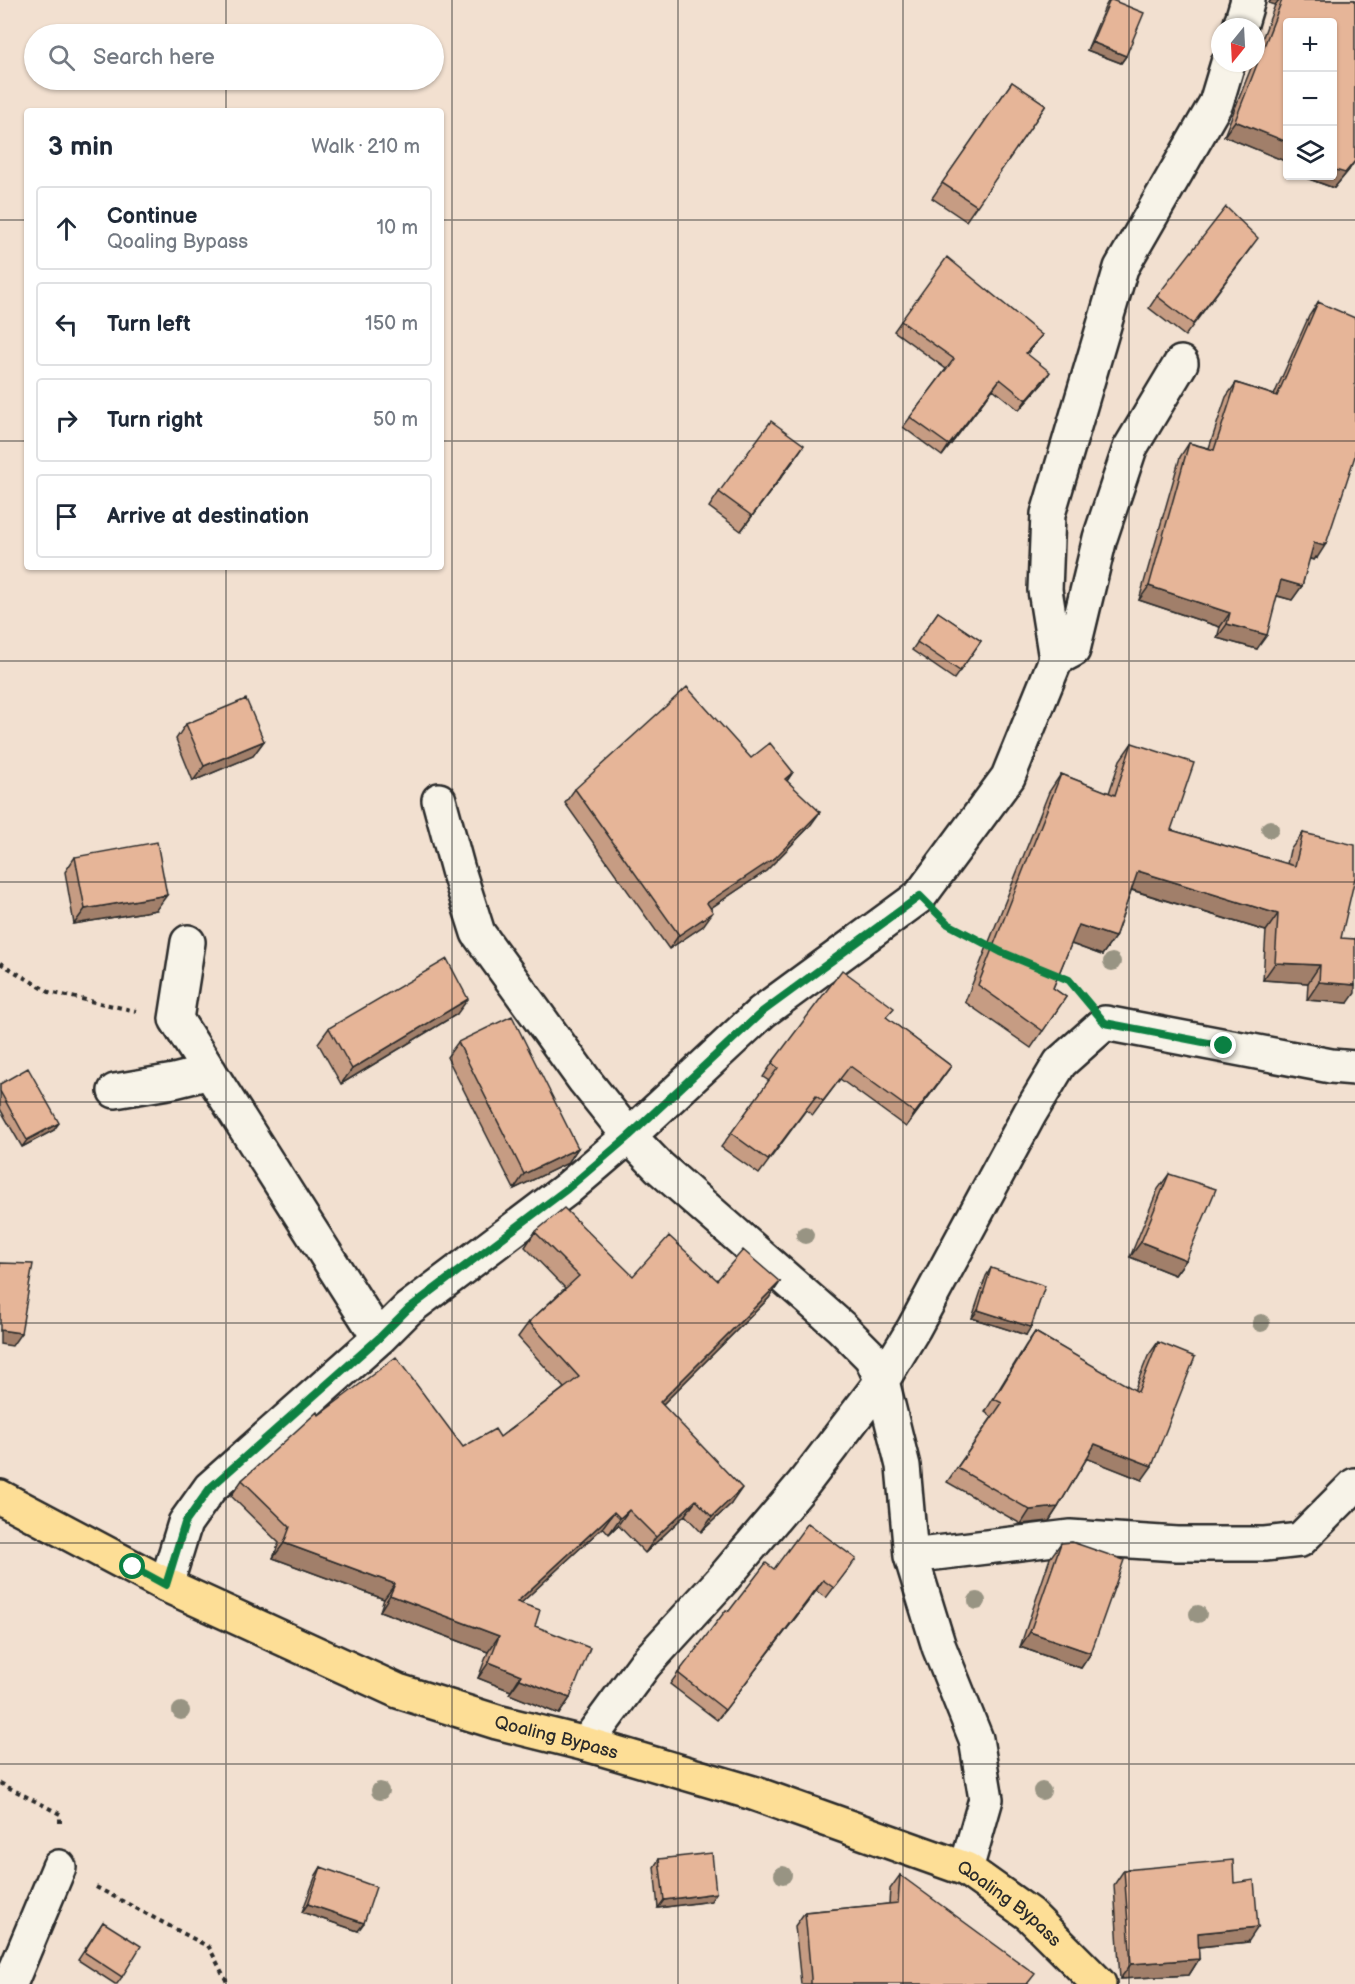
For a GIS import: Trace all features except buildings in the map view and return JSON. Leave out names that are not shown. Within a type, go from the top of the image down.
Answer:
[{"type":"main road","name":"Qoaling Bypass","points":[[0,1497],[166,1585],[398,1691],[497,1722],[586,1744],[753,1793],[966,1869],[1029,1914],[1099,1984]]},
{"type":"street","points":[[1243,18],[1248,0]]},
{"type":"street","points":[[166,1585],[185,1523],[210,1488],[379,1338],[408,1309],[567,1189],[629,1136],[762,1012],[920,896],[1008,777],[1056,659],[1045,590],[1048,514],[1121,268],[1216,103],[1225,72]]},
{"type":"street","points":[[1056,659],[1073,650],[1100,538],[1130,448],[1181,363]]},
{"type":"street","points":[[439,800],[478,933],[585,1081],[629,1136],[659,1167],[841,1327],[871,1357],[882,1381],[903,1466],[911,1556],[939,1647],[976,1739],[986,1799],[966,1869]]},
{"type":"street","points":[[188,942],[176,1019],[379,1338]]},
{"type":"street","points":[[586,1744],[645,1664],[723,1579],[804,1482],[882,1381],[914,1328],[1014,1141],[1060,1063],[1105,1023],[1331,1066],[1355,1068]]},
{"type":"street","points":[[115,1091],[210,1072]]},
{"type":"street","points":[[911,1556],[1070,1538],[1177,1544],[1265,1544],[1300,1540],[1355,1485]]},
{"type":"street","points":[[10,1984],[58,1867]]},
{"type":"path","points":[[920,896],[948,924],[993,947]]},
{"type":"path","points":[[0,963],[49,992],[176,1019]]},
{"type":"path","points":[[1050,972],[1069,980],[1105,1023]]},
{"type":"path","points":[[0,1783],[60,1814],[58,1867],[209,1947],[228,1984]]},
{"type":"route","points":[[133,1567],[166,1585],[185,1523],[210,1488],[379,1338],[408,1309],[567,1189],[629,1136],[762,1012],[920,896],[948,924],[1001,952],[1069,980],[1105,1023],[1224,1046]]}]
